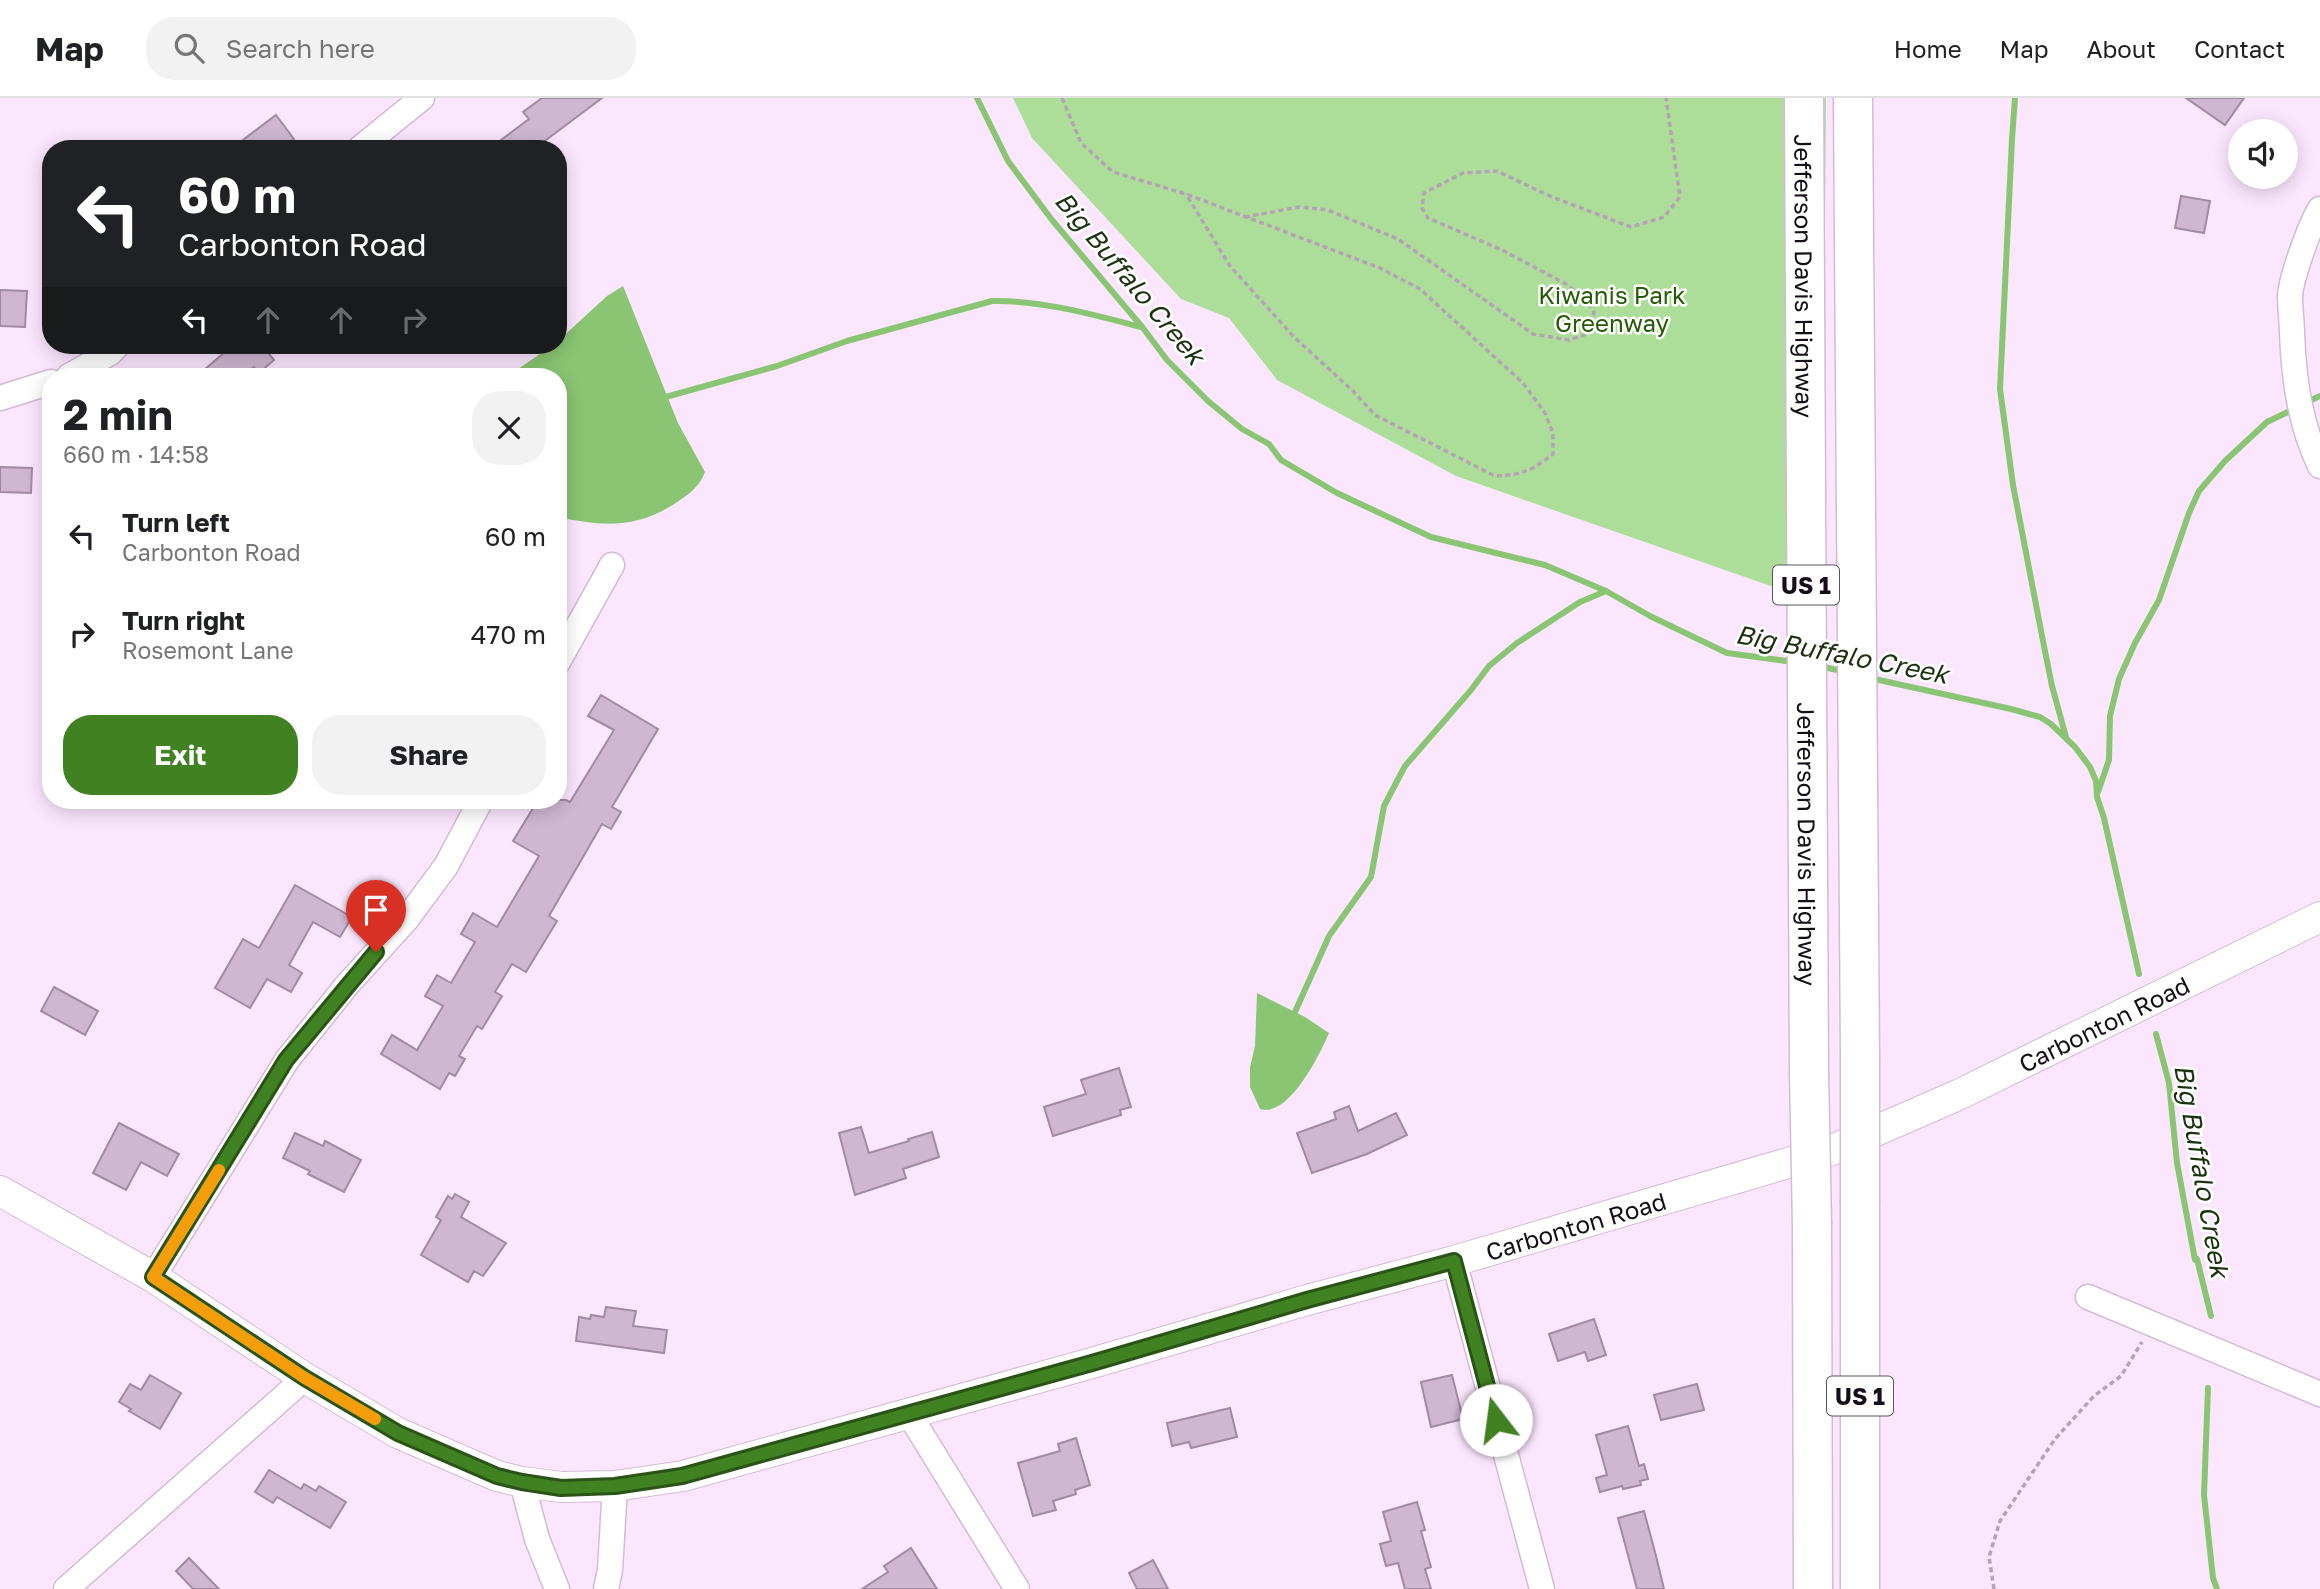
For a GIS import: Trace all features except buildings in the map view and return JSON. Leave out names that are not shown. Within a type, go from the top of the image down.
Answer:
[{"type":"highway","name":"Jefferson Davis Highway","points":[[1804,98],[1813,1589]]},
{"type":"highway","name":"Jefferson Davis Highway","points":[[1853,98],[1860,1057],[1860,1589]]},
{"type":"street","points":[[370,140],[422,98]]},
{"type":"street","points":[[2320,209],[2311,222],[2290,294],[2294,376],[2299,407],[2311,448],[2320,466]]},
{"type":"street","points":[[83,368],[108,354]]},
{"type":"street","points":[[0,398],[42,385]]},
{"type":"street","points":[[567,646],[612,565]]},
{"type":"street","points":[[153,1277],[286,1060],[347,985],[406,920],[446,866],[476,809]]},
{"type":"street","name":"Carbonton Road","points":[[0,1191],[153,1277],[305,1378],[398,1433],[497,1476],[561,1488],[615,1486],[682,1476],[909,1414],[1307,1300],[1454,1261],[1832,1150],[1958,1095],[2320,917]]},
{"type":"street","points":[[1454,1261],[1542,1589]]},
{"type":"street","points":[[2088,1297],[2320,1394]]},
{"type":"street","points":[[66,1589],[305,1378]]},
{"type":"street","points":[[909,1414],[1017,1589]]},
{"type":"street","points":[[522,1482],[537,1539],[557,1589]]},
{"type":"street","points":[[606,1589],[610,1570],[615,1486]]},
{"type":"path","points":[[1062,98],[1081,143],[1113,172],[1185,194],[1380,268],[1420,289],[1523,383],[1545,413],[1553,433],[1553,454],[1534,469],[1513,475],[1495,476],[1375,415],[1294,337],[1230,266],[1185,194]]},
{"type":"path","points":[[1245,217],[1299,207],[1328,210],[1398,239],[1533,334],[1569,340],[1584,335],[1591,326],[1594,312],[1586,299],[1566,284],[1502,250],[1427,218],[1422,208],[1424,193],[1463,173],[1497,171],[1552,197],[1630,227],[1664,217],[1680,197],[1666,98]]},
{"type":"path","points":[[1994,1589],[1989,1557],[2000,1521],[2054,1438],[2094,1396],[2121,1376],[2152,1325]]},
{"type":"green space","name":"Kiwanis Park Greenway","points":[[1013,98],[1826,98],[1822,604],[1456,476],[1277,380],[1229,318],[1181,299],[1032,138]]},
{"type":"shaded area","points":[[623,286],[678,423],[705,472],[698,485],[665,509],[636,521],[606,524],[567,519],[567,368],[520,368],[540,354],[567,354],[567,333],[607,296]]},
{"type":"shaded area","points":[[1257,993],[1305,1017],[1329,1033],[1302,1082],[1282,1104],[1271,1109],[1260,1109],[1250,1087]]},
{"type":"waterway","name":"Big Buffalo Creek","points":[[977,98],[1008,161],[1052,220],[1167,360],[1208,401],[1242,429],[1269,444],[1281,460],[1337,493],[1431,537],[1545,565],[1606,591],[1650,616],[1727,653],[1794,662]]},
{"type":"waterway","points":[[2015,98],[2000,389],[2013,485],[2052,686],[2066,737]]},
{"type":"waterway","points":[[662,398],[777,366],[847,341],[992,301],[1049,306],[1141,327]]},
{"type":"waterway","points":[[2307,402],[2320,396]]},
{"type":"waterway","points":[[2098,792],[2109,760],[2110,716],[2119,679],[2159,600],[2199,491],[2225,461],[2267,422],[2294,409]]},
{"type":"waterway","points":[[1294,1020],[1295,1012],[1329,936],[1371,877],[1384,806],[1405,766],[1489,666],[1517,643],[1580,602],[1606,591]]},
{"type":"waterway","name":"Big Buffalo Creek","points":[[1819,666],[1846,672]]},
{"type":"waterway","name":"Big Buffalo Creek","points":[[1870,678],[2040,717],[2075,747],[2090,767],[2096,781],[2097,797],[2139,974]]},
{"type":"waterway","name":"Big Buffalo Creek","points":[[2156,1034],[2169,1083],[2177,1163],[2195,1260],[2197,1259],[2211,1316]]},
{"type":"waterway","name":"Big Buffalo Creek","points":[[2208,1388],[2204,1495],[2213,1578],[2217,1589]]},
{"type":"slow traffic","points":[[219,1170],[153,1277],[305,1378],[375,1419]]},
{"type":"route","points":[[376,952],[286,1060],[153,1277],[305,1378],[398,1433],[497,1476],[561,1488],[615,1486],[682,1476],[1454,1261],[1496,1420]]}]
